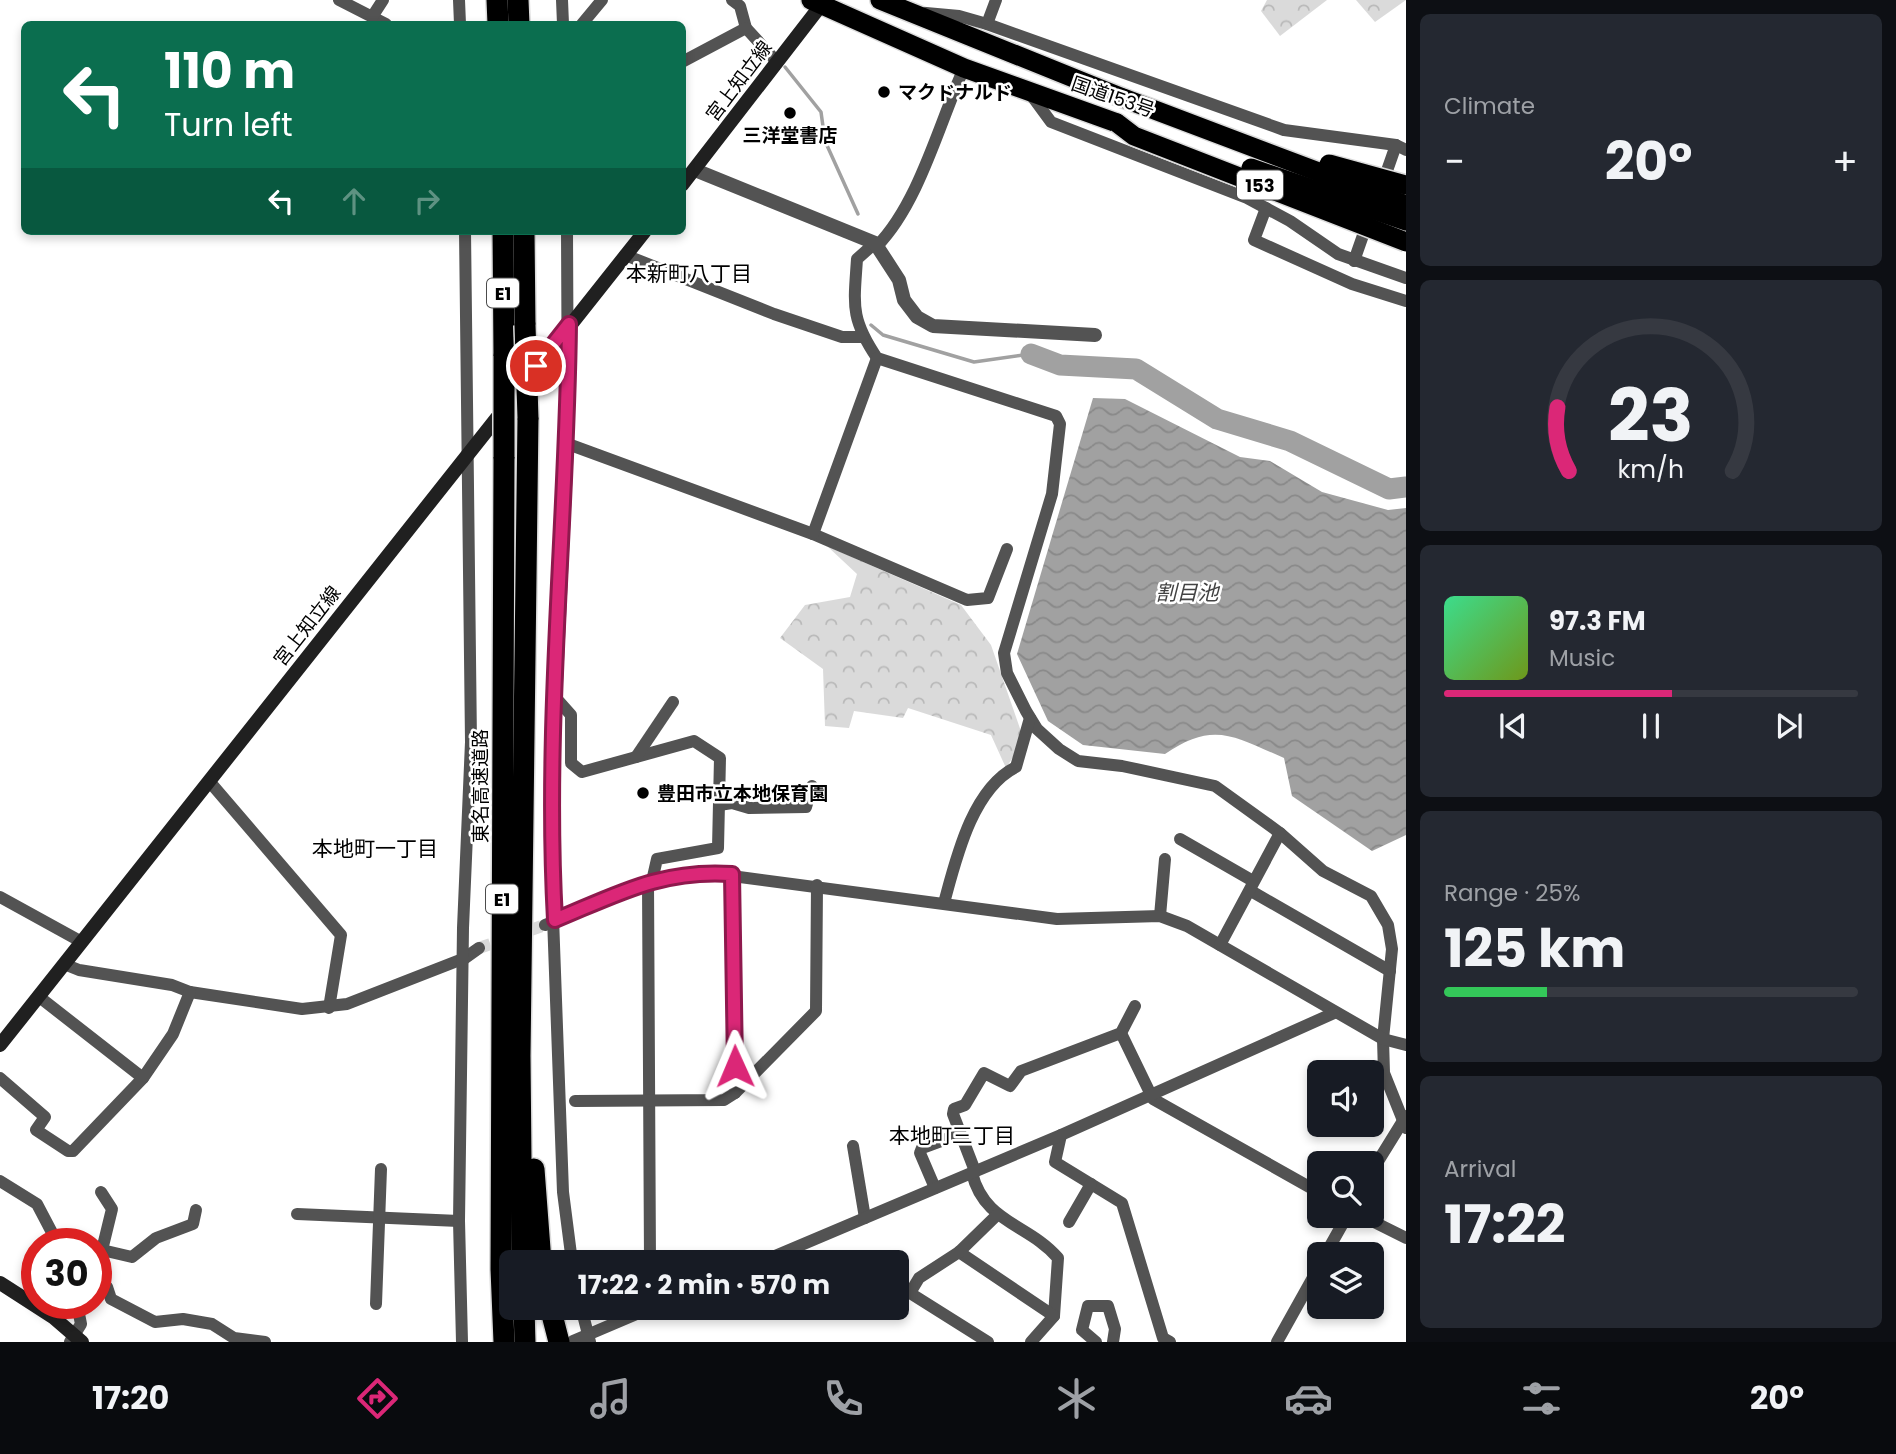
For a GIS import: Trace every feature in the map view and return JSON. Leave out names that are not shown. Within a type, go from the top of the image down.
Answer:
[{"type":"highway","points":[[497,0],[498,21]]},
{"type":"highway","points":[[518,0],[519,21]]},
{"type":"highway","name":"国道153号","points":[[880,0],[1123,97],[1406,205]]},
{"type":"highway","name":"国道153号","points":[[819,1],[964,68],[1406,221]]},
{"type":"highway","name":"153","points":[[1123,97],[1159,103],[1298,155],[1406,185]]},
{"type":"highway","name":"153","points":[[1117,123],[1134,136],[1406,242]]},
{"type":"highway","name":"東名高速道路","points":[[503,235],[501,1241],[504,1342]]},
{"type":"highway","name":"E1","points":[[522,1250],[520,1042],[528,418],[524,235]]},
{"type":"highway","points":[[524,827],[534,1160],[540,1250]]},
{"type":"highway","points":[[524,1320],[525,1342]]},
{"type":"highway","points":[[556,1320],[566,1341]]},
{"type":"main road","name":"宮上知立線","points":[[686,180],[777,62],[819,1]]},
{"type":"main road","name":"宮上知立線","points":[[0,1045],[642,235]]},
{"type":"main road","points":[[0,1283],[76,1340]]},
{"type":"street","points":[[339,0],[380,21]]},
{"type":"street","points":[[372,17],[383,0]]},
{"type":"street","points":[[459,0],[460,21]]},
{"type":"street","points":[[562,0],[563,21]]},
{"type":"street","points":[[584,21],[602,0]]},
{"type":"street","points":[[732,0],[740,6],[746,28],[777,62]]},
{"type":"street","points":[[987,24],[996,0]]},
{"type":"street","points":[[912,12],[959,16],[987,24],[1284,130],[1401,148],[1354,261]]},
{"type":"street","points":[[686,60],[746,28]]},
{"type":"street","points":[[964,68],[894,229],[857,259],[854,305],[856,323],[877,358],[1056,416],[1060,424],[1052,494],[1004,653],[1007,673],[1030,718],[1059,749],[1078,761],[1122,765],[1215,786],[1280,833],[1323,871],[1371,896],[1388,925],[1392,949],[1383,1039],[1387,1084],[1405,1120],[1384,1152]]},
{"type":"street","points":[[1029,91],[1051,122],[1266,208],[1338,254],[1406,278]]},
{"type":"street","points":[[695,170],[876,244],[899,280],[904,300],[917,317],[933,326],[1096,335]]},
{"type":"street","points":[[1266,208],[1254,240],[1352,284],[1406,302]]},
{"type":"street","points":[[462,1342],[459,1221],[465,958],[463,928],[471,742],[465,235]]},
{"type":"street","points":[[567,235],[568,444],[555,697],[550,922],[562,1179],[571,1250]]},
{"type":"street","points":[[625,255],[774,314],[842,337],[863,337]]},
{"type":"street","points":[[813,534],[877,358]]},
{"type":"street","points":[[568,444],[813,534],[967,600],[988,598],[1007,549]]},
{"type":"street","points":[[555,697],[572,715],[571,763],[582,772],[694,741],[720,758],[718,848],[657,859],[650,881],[650,1250]]},
{"type":"street","points":[[636,757],[673,702]]},
{"type":"street","points":[[944,903],[964,830],[1002,774],[1016,767],[1030,718]]},
{"type":"street","points":[[209,780],[341,935],[329,1008]]},
{"type":"street","points":[[719,804],[732,803],[749,808],[806,807],[813,786]]},
{"type":"street","points":[[1220,945],[1280,833]]},
{"type":"street","points":[[1181,839],[1390,971]]},
{"type":"street","points":[[1160,916],[1165,859]]},
{"type":"street","points":[[550,922],[650,881],[693,873],[732,874],[1058,919],[1160,916],[1187,926],[1383,1039],[1406,1045]]},
{"type":"street","points":[[732,874],[735,1093]]},
{"type":"street","points":[[575,1101],[724,1100],[735,1093],[816,1011],[817,886]]},
{"type":"street","points":[[0,897],[80,941]]},
{"type":"street","points":[[64,964],[79,970],[172,985],[190,992],[274,1006],[329,1008],[347,1004],[465,958],[479,948]]},
{"type":"street","points":[[0,1078],[44,1117],[36,1130],[68,1151],[73,1151],[143,1078],[173,1034],[190,992]]},
{"type":"street","points":[[38,996],[143,1078]]},
{"type":"street","points":[[1031,1342],[1054,1316],[1058,1258],[998,1215],[976,1189],[974,1172],[954,1109],[965,1105],[984,1073],[1010,1086],[1021,1071],[1121,1033],[1135,1006]]},
{"type":"street","points":[[789,1250],[1061,1135],[1334,1013]]},
{"type":"street","points":[[1121,1033],[1148,1094],[1307,1186]]},
{"type":"street","points":[[935,1188],[920,1153],[922,1148],[960,1134]]},
{"type":"street","points":[[1061,1135],[1055,1162],[1122,1203],[1163,1338],[1170,1342]]},
{"type":"street","points":[[853,1146],[865,1218]]},
{"type":"street","points":[[376,1304],[381,1169]]},
{"type":"street","points":[[0,1181],[37,1204],[50,1228]]},
{"type":"street","points":[[1069,1222],[1091,1184]]},
{"type":"street","points":[[101,1192],[112,1209],[106,1228]]},
{"type":"street","points":[[112,1255],[132,1257],[156,1238],[193,1224],[195,1210]]},
{"type":"street","points":[[297,1214],[459,1221]]},
{"type":"street","points":[[988,1342],[910,1293],[919,1278],[959,1252],[998,1215]]},
{"type":"street","points":[[1384,1227],[1406,1238]]},
{"type":"street","points":[[959,1252],[1054,1316]]},
{"type":"street","points":[[1277,1342],[1307,1288]]},
{"type":"street","points":[[112,1300],[155,1322],[193,1321],[212,1324],[234,1338],[265,1342]]},
{"type":"street","points":[[1096,1342],[1082,1330],[1088,1306],[1092,1304],[1108,1306],[1115,1329],[1113,1342]]},
{"type":"street","points":[[76,1340],[80,1319]]},
{"type":"street","points":[[584,1320],[589,1339]]},
{"type":"street","points":[[566,1341],[589,1339],[627,1320]]},
{"type":"green space","points":[[1267,0],[1327,0],[1280,36],[1261,11]]},
{"type":"green space","points":[[1356,0],[1406,0],[1375,22]]},
{"type":"green space","points":[[827,546],[961,605],[991,645],[1024,740],[1006,768],[991,735],[908,708],[903,718],[854,711],[849,728],[825,726],[823,669],[780,638],[805,605],[850,597],[857,574]]},
{"type":"water","name":"割目池","points":[[1093,398],[1125,399],[1240,457],[1270,461],[1322,492],[1388,510],[1406,508],[1406,835],[1372,851],[1292,796],[1284,758],[1238,739],[1224,735],[1197,737],[1165,754],[1083,745],[1048,721],[1017,654]]},
{"type":"waterway","points":[[785,67],[821,112],[825,141],[858,214]]},
{"type":"waterway","points":[[871,325],[883,335],[974,362],[1031,354]]},
{"type":"waterway","name":"割目池","points":[[1031,354],[1060,365],[1136,369],[1217,419],[1290,441],[1389,489],[1406,487]]},
{"type":"tunnel","points":[[479,948],[545,925]]},
{"type":"place","name":"マクドナルド","points":[[884,92]]},
{"type":"place","name":"三洋堂書店","points":[[790,113]]},
{"type":"place","name":"豊田市立本地保育園","points":[[643,793]]},
{"type":"district","name":"本新町八丁目","points":[[689,273]]},
{"type":"district","name":"本地町一丁目","points":[[375,848]]},
{"type":"district","name":"本地町三丁目","points":[[952,1135]]},
{"type":"route","points":[[536,366],[569,324],[568,444],[550,835],[555,920],[674,874],[732,874],[735,1066]]}]
